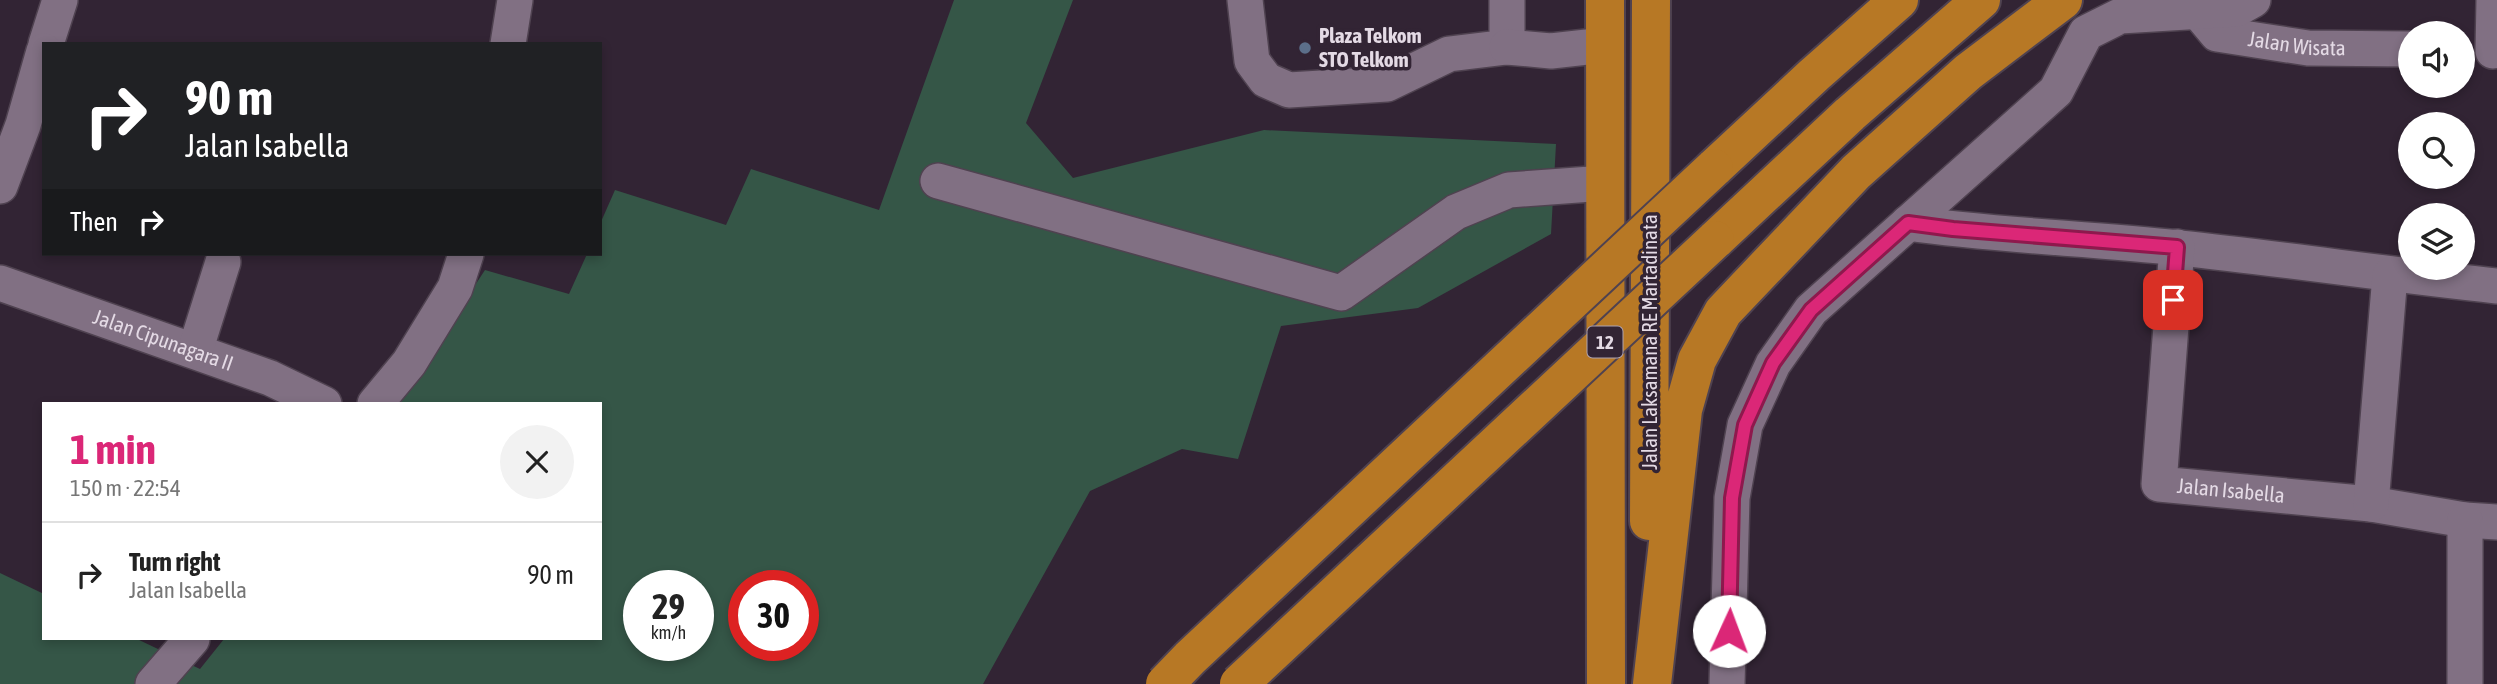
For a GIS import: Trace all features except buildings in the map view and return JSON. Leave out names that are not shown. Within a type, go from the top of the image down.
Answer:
[{"type":"highway","name":"12","points":[[1605,0],[1606,684]]},
{"type":"highway","name":"Jalan Laksamana RE Martadinata","points":[[1650,684],[1651,0]]},
{"type":"highway","points":[[1165,684],[1189,658],[1714,168],[1899,0]]},
{"type":"highway","points":[[1239,684],[1850,114],[1981,0]]},
{"type":"highway","points":[[1650,684],[1683,411],[1697,360],[1724,312],[1856,172],[1968,72],[2063,0]]},
{"type":"street","points":[[47,42],[60,0]]},
{"type":"street","points":[[508,42],[515,0]]},
{"type":"street","points":[[1245,0],[1252,61],[1266,80],[1289,90],[1387,84],[1449,54],[1507,47],[1551,51],[1605,46]]},
{"type":"street","points":[[1507,0],[1507,47]]},
{"type":"street","points":[[1727,684],[1732,498],[1745,425],[1773,363],[1811,310],[2056,91],[2086,33],[2120,16],[2237,9],[2253,0]]},
{"type":"street","points":[[2484,50],[2494,0]]},
{"type":"street","name":"Jalan Wisata","points":[[2197,10],[2217,34],[2308,48],[2398,50]]},
{"type":"street","points":[[0,186],[11,123],[38,92],[42,65]]},
{"type":"street","points":[[938,181],[1341,293],[1456,212],[1509,190],[1605,183]]},
{"type":"street","points":[[1908,223],[2177,247],[2497,286]]},
{"type":"street","name":"Jalan Isabella","points":[[2177,247],[2158,484],[2371,504],[2481,521]]},
{"type":"street","points":[[377,402],[409,363],[455,288],[465,256]]},
{"type":"street","points":[[195,351],[223,262]]},
{"type":"street","points":[[2371,504],[2390,275]]},
{"type":"street","name":"Jalan Cipunagara II","points":[[0,283],[270,378],[320,402]]},
{"type":"street","points":[[2465,684],[2481,521]]},
{"type":"street","points":[[153,684],[191,640]]},
{"type":"green space","points":[[954,0],[1073,0],[1026,123],[1073,178],[1264,130],[1556,144],[1551,234],[1418,308],[1281,326],[1238,459],[1182,449],[1090,491],[983,684],[0,684],[0,573],[42,593],[42,640],[139,640],[200,669],[223,640],[602,640],[602,402],[398,402],[485,270],[569,294],[586,256],[602,256],[602,219],[615,190],[726,225],[751,169],[879,210]]},
{"type":"place","name":"Plaza Telkom STO Telkom","points":[[1305,48]]},
{"type":"route","points":[[1729,631],[1732,498],[1745,425],[1773,363],[1811,310],[1908,223],[2177,247],[2173,300]]}]
